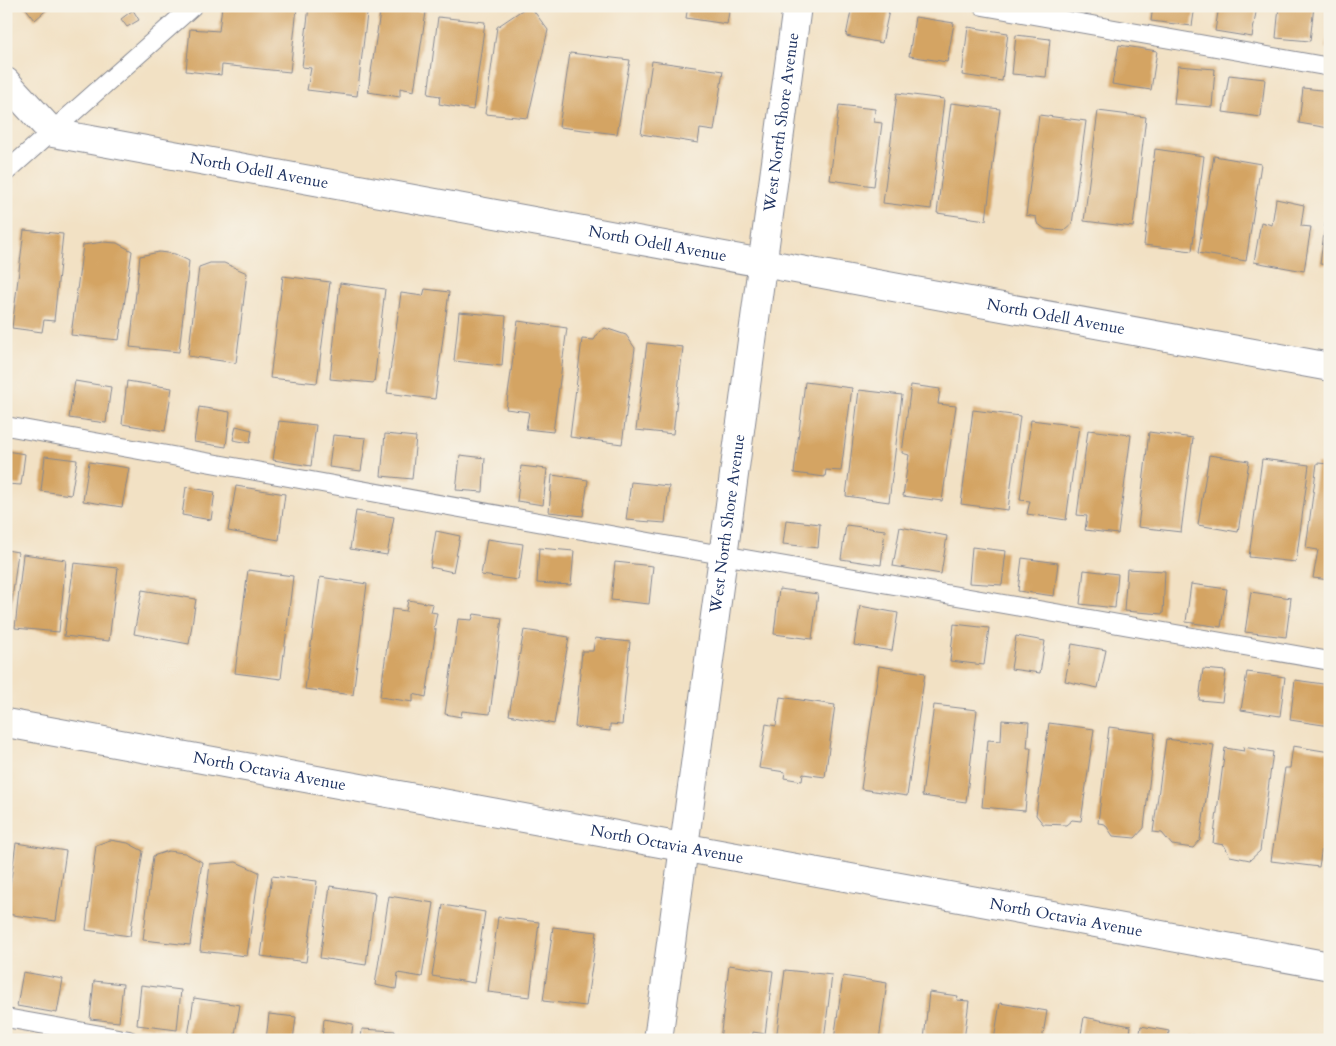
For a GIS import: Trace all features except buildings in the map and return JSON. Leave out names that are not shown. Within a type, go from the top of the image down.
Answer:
[{"type":"street","name":"West North Shore Avenue","points":[[658,1040],[797,6]]},
{"type":"street","points":[[6,82],[52,133]]},
{"type":"street","name":"North Odell Avenue","points":[[52,133],[1330,367]]},
{"type":"street","name":"North Octavia Avenue","points":[[6,723],[1330,966]]},
{"type":"lane","points":[[6,172],[193,6]]},
{"type":"lane","points":[[983,6],[1330,67]]},
{"type":"lane","points":[[6,426],[723,555],[1330,660]]},
{"type":"lane","points":[[6,1018],[129,1040]]}]
